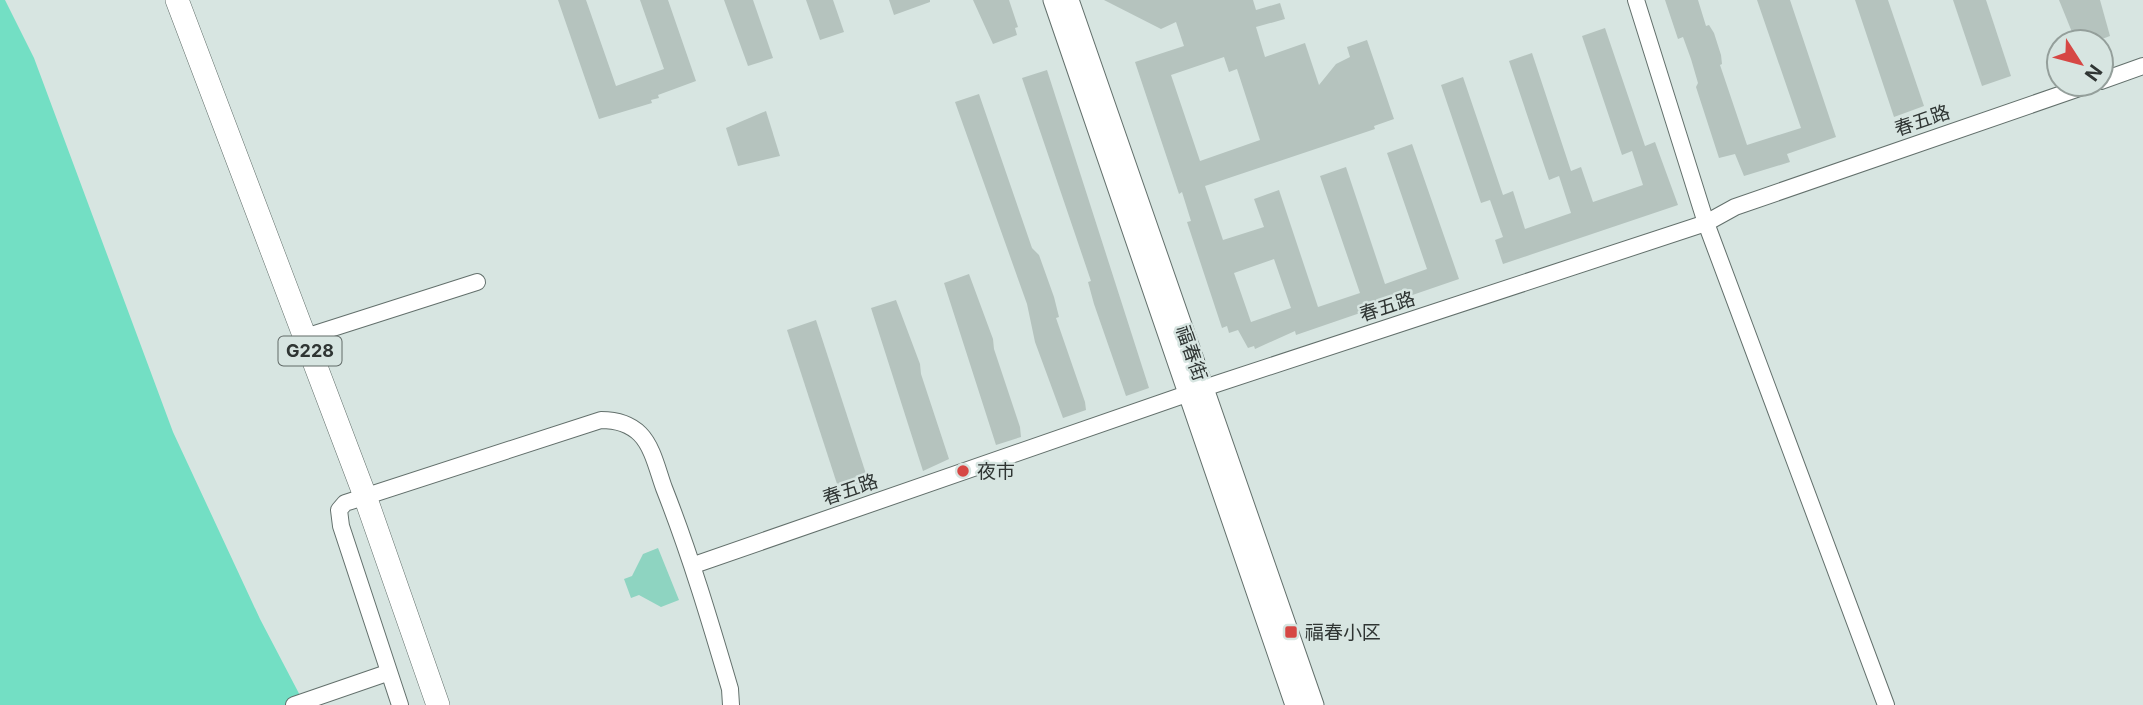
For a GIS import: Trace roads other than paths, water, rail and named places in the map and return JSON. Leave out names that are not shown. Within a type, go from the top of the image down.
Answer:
[{"type":"highway","name":"G228","points":[[177,0],[365,496],[438,705]]},
{"type":"main road","name":"福春街","points":[[1053,0],[1314,705]]},
{"type":"main road","name":"福春街","points":[[1069,0],[1295,705]]},
{"type":"street","points":[[1636,0],[1706,223],[1886,705]]},
{"type":"street","points":[[2115,76],[2143,66]]},
{"type":"street","name":"春五路","points":[[694,565],[1196,391],[1706,223],[1735,207],[2050,98]]},
{"type":"street","points":[[305,337],[477,282]]},
{"type":"street","points":[[400,705],[387,673],[341,526],[339,510],[345,503],[365,496],[601,420],[617,420],[642,435],[694,565],[730,689],[731,705]]},
{"type":"street","points":[[294,705],[387,673]]},
{"type":"place","name":"夜市","points":[[963,471]]},
{"type":"place","name":"福春小区","points":[[1291,632]]}]
